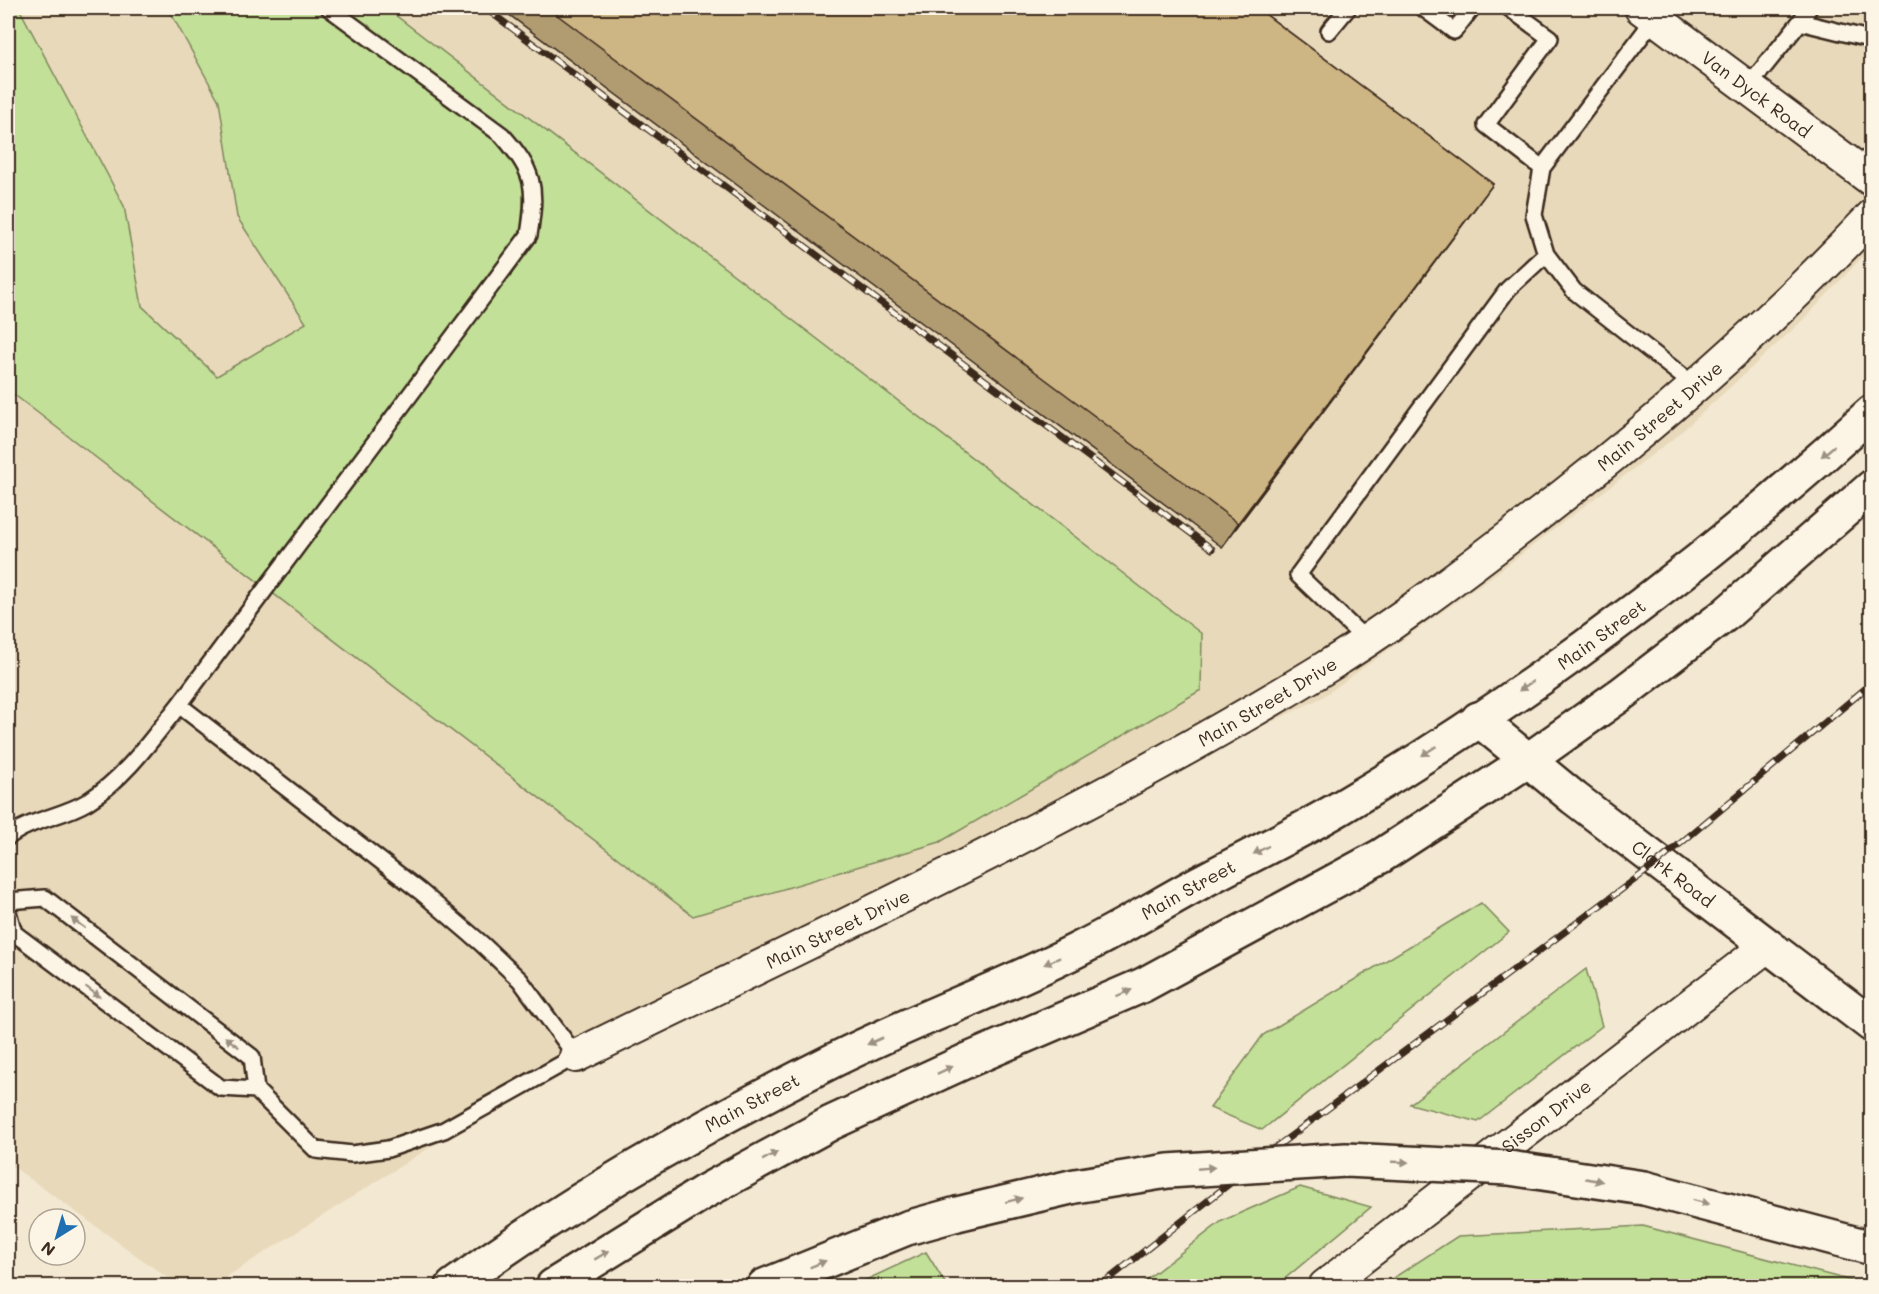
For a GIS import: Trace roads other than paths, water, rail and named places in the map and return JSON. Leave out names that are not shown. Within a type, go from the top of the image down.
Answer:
[{"type":"main road","name":"Main Street","points":[[453,1287],[493,1257],[590,1196],[726,1116],[839,1057],[1080,949],[1339,809],[1478,719],[1607,631],[1683,571],[1872,412]]},
{"type":"main road","points":[[553,1287],[704,1192],[831,1123],[966,1061],[1143,985],[1381,856],[1527,761],[1620,695],[1726,614],[1872,487]]},
{"type":"main road","name":"Clark Road","points":[[1478,719],[1527,761],[1872,1026]]},
{"type":"main road","points":[[764,1287],[907,1228],[1075,1186],[1168,1171],[1346,1160],[1509,1168],[1644,1188],[1872,1248]]},
{"type":"street","name":"Van Dyck Road","points":[[1648,13],[1872,180]]},
{"type":"street","name":"Main Street Drive","points":[[576,1056],[914,891],[1077,806],[1320,671],[1448,584],[1660,419],[1831,260],[1872,216]]},
{"type":"street","name":"Sisson Drive","points":[[1325,1287],[1767,946]]},
{"type":"lane","points":[[8,837],[21,827],[86,802],[114,781],[140,754],[179,705],[529,235],[533,211],[532,182],[524,159],[502,135],[329,8]]},
{"type":"lane","points":[[1329,32],[1348,8]]},
{"type":"lane","points":[[1423,8],[1454,31],[1472,8]]},
{"type":"lane","points":[[1509,8],[1550,38],[1486,126],[1542,168]]},
{"type":"lane","points":[[1748,87],[1809,8]]},
{"type":"lane","points":[[1648,13],[1542,168],[1534,215],[1546,254],[1574,291],[1695,386]]},
{"type":"lane","points":[[1800,22],[1865,38],[1872,33]]},
{"type":"lane","points":[[1366,640],[1298,574],[1508,289],[1546,254]]},
{"type":"lane","points":[[8,902],[45,898],[252,1057],[256,1090],[316,1150],[352,1154],[388,1149],[444,1130],[576,1056],[520,981],[482,944],[421,892],[179,705]]},
{"type":"lane","points":[[8,912],[14,933],[221,1088],[256,1090]]},
{"type":"railway","points":[[485,8],[1212,549]]},
{"type":"railway","points":[[1100,1286],[1272,1150],[1657,863],[1872,683]]}]
